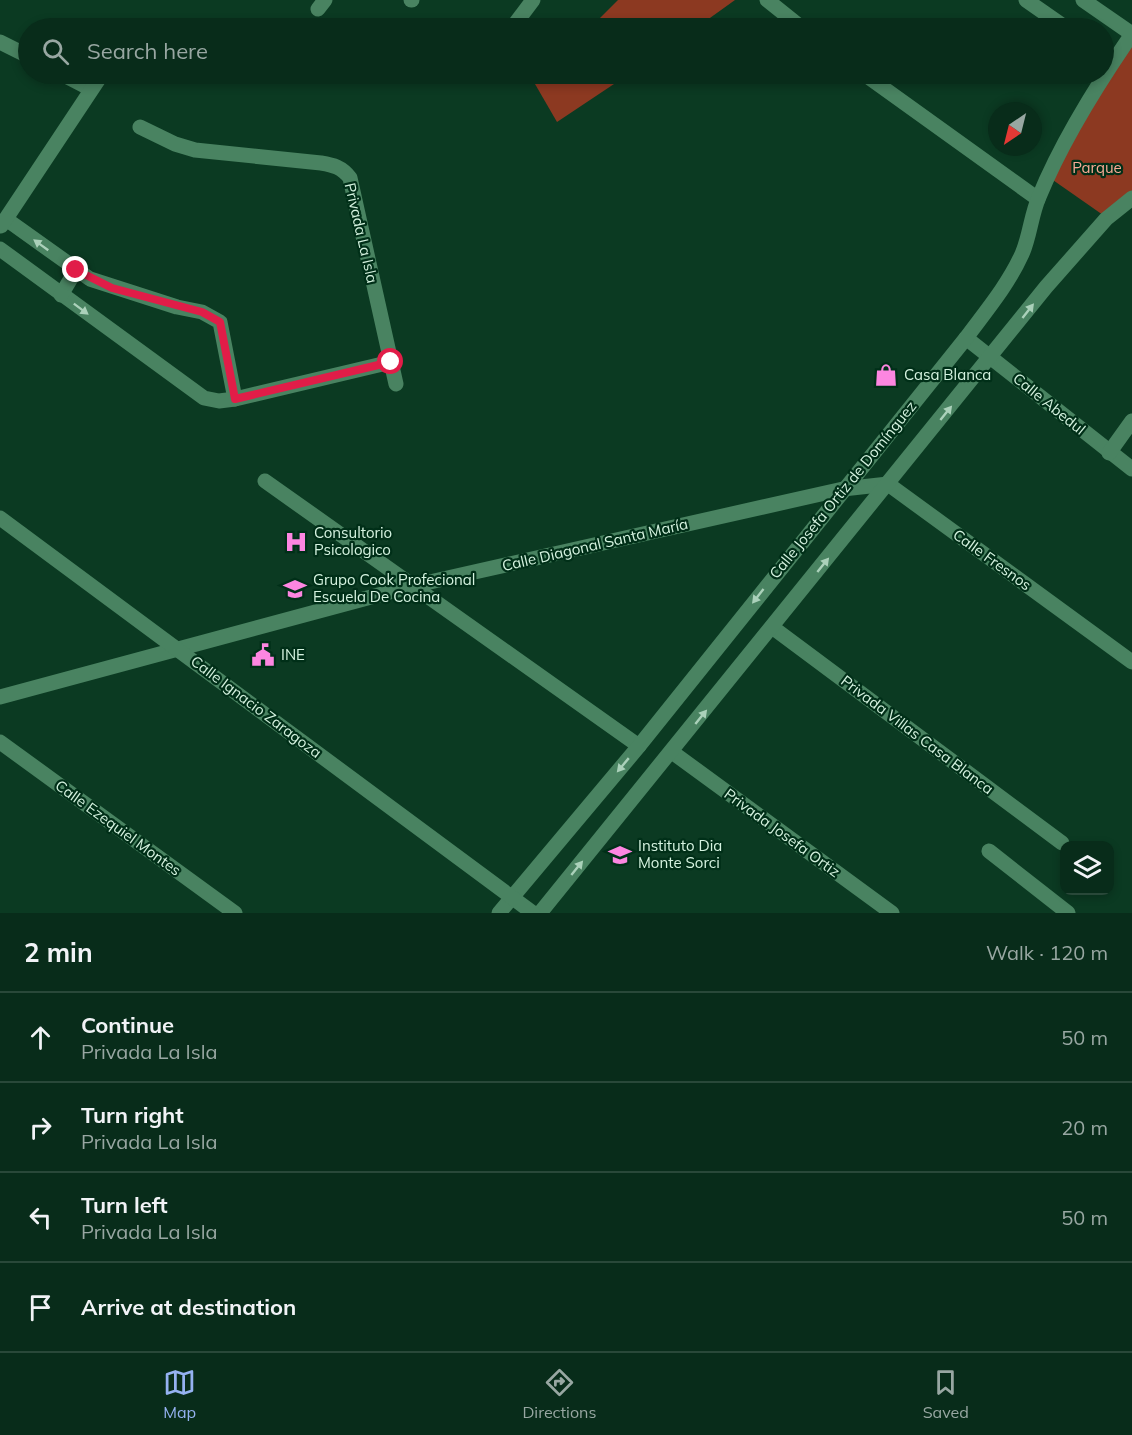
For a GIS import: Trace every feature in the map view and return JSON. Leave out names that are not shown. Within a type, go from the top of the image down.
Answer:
[{"type":"street","points":[[520,18],[533,0]]},
{"type":"street","points":[[767,0],[790,18]]},
{"type":"street","points":[[1026,0],[1052,18]]},
{"type":"street","points":[[1083,0],[1109,18]]},
{"type":"street","points":[[1114,22],[1132,34]]},
{"type":"street","name":"Calle Josefa Ortiz de Domínguez","points":[[1114,52],[1132,34]]},
{"type":"street","points":[[0,42],[18,51]]},
{"type":"street","points":[[81,84],[91,89]]},
{"type":"street","points":[[95,84],[3,223],[76,270],[112,288],[202,312],[220,322],[235,399]]},
{"type":"street","points":[[878,84],[1038,199]]},
{"type":"street","name":"Calle Josefa Ortiz de Domínguez","points":[[499,913],[639,746],[966,338],[1009,279],[1022,253],[1038,199],[1095,84]]},
{"type":"street","name":"Privada La Isla","points":[[141,127],[176,144],[195,150],[321,163],[340,168],[346,173],[350,178],[396,384]]},
{"type":"street","name":"Calle Josefa Ortiz de Domínguez","points":[[540,913],[992,357],[1046,287],[1098,227],[1132,198]]},
{"type":"street","points":[[0,249],[192,392],[211,400],[235,399],[391,362]]},
{"type":"street","points":[[61,295],[76,270]]},
{"type":"street","name":"Calle Abedul","points":[[966,338],[1132,469]]},
{"type":"street","points":[[1109,453],[1132,421]]},
{"type":"street","points":[[265,481],[639,746]]},
{"type":"street","points":[[843,489],[888,484]]},
{"type":"street","name":"Calle Fresnos","points":[[888,484],[1132,662]]},
{"type":"street","name":"Calle Diagonal Santa María","points":[[0,697],[412,586],[843,489]]},
{"type":"street","name":"Calle Ignacio Zaragoza","points":[[0,518],[533,913]]},
{"type":"street","name":"Privada Villas Casa Blanca","points":[[772,627],[1060,842]]},
{"type":"street","name":"Calle Ezequiel Montes","points":[[0,742],[235,913]]},
{"type":"street","name":"Privada Josefa Ortiz","points":[[672,752],[892,913]]},
{"type":"street","points":[[989,851],[1068,913]]},
{"type":"green space","points":[[618,0],[735,0],[710,18],[600,18]]},
{"type":"green space","name":"Parque","points":[[1132,35],[1132,191],[1103,215],[1050,178],[1104,84],[1114,84],[1114,66]]},
{"type":"green space","points":[[535,84],[614,84],[557,122]]},
{"type":"place","name":"Casa Blanca","points":[[886,375]]},
{"type":"place","name":"Consultorio Psicologico","points":[[296,542]]},
{"type":"place","name":"Grupo Cook Profecional Escuela De Cocina","points":[[295,589]]},
{"type":"place","name":"INE","points":[[263,655]]},
{"type":"place","name":"Instituto Dia Monte Sorci","points":[[620,855]]},
{"type":"route","points":[[76,270],[112,288],[177,308],[202,312],[220,322],[224,330],[235,399],[391,362]]}]
